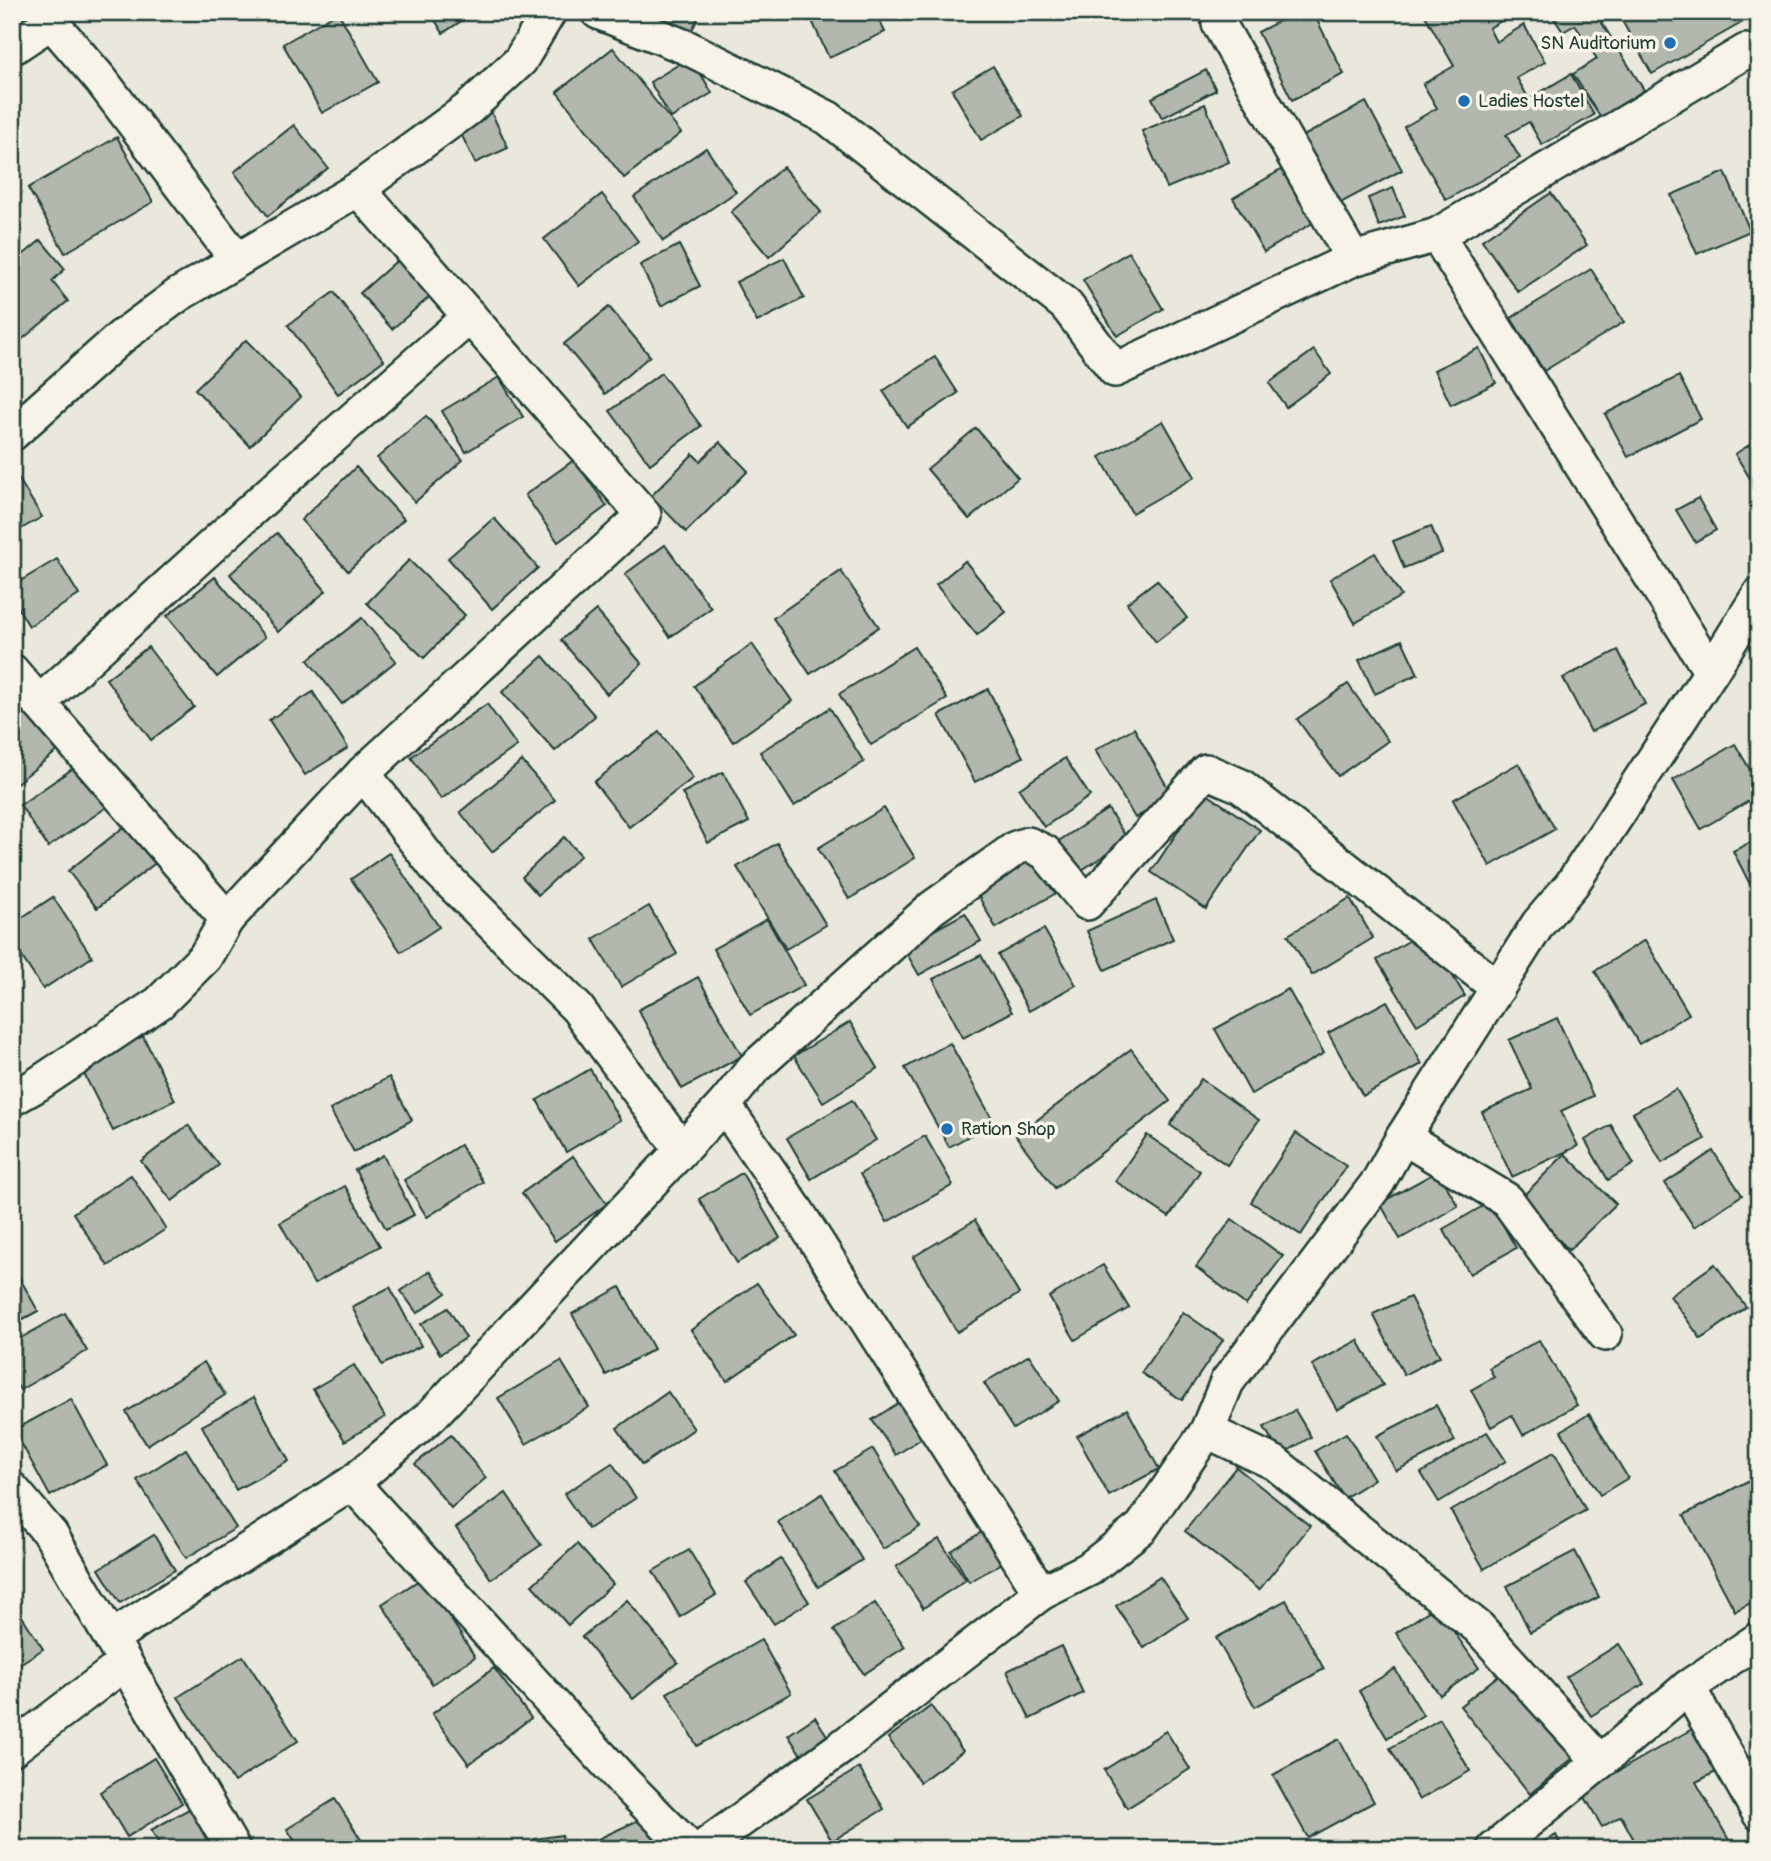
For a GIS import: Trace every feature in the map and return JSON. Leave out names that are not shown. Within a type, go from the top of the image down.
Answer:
[{"type":"street","points":[[12,434],[121,337],[178,295],[358,189],[468,109],[520,61],[549,12]]},
{"type":"street","points":[[598,12],[688,48],[828,118],[1066,305],[1115,370],[1353,259],[1437,234],[1746,51]]},
{"type":"street","points":[[12,48],[51,22],[101,80],[237,260]]},
{"type":"street","points":[[1219,24],[1353,259]]},
{"type":"street","points":[[12,1099],[159,1003],[205,957],[227,919],[363,773],[644,515],[358,189]]},
{"type":"street","points":[[1437,234],[1712,672]]},
{"type":"street","points":[[40,703],[292,472],[470,316]]},
{"type":"street","points":[[701,1849],[843,1746],[1041,1593],[1089,1569],[1142,1527],[1207,1431],[1227,1382],[1378,1182],[1403,1137],[1538,924],[1572,884],[1712,672],[1759,595]]},
{"type":"street","points":[[12,671],[227,919]]},
{"type":"street","points":[[12,1749],[118,1650],[352,1483],[430,1416],[724,1105],[754,1068],[932,908],[1016,848],[1028,845],[1045,852],[1087,904],[1206,771],[1241,786],[1498,988]]},
{"type":"street","points":[[363,773],[437,869],[577,1009],[681,1149]]},
{"type":"street","points":[[724,1105],[795,1208],[1041,1593]]},
{"type":"street","points":[[1403,1137],[1507,1200],[1605,1334]]},
{"type":"street","points":[[1207,1431],[1275,1463],[1479,1628],[1600,1762]]},
{"type":"street","points":[[352,1483],[625,1783],[690,1849]]},
{"type":"street","points":[[12,1489],[51,1535],[233,1849]]},
{"type":"street","points":[[1493,1849],[1688,1687],[1759,1639]]},
{"type":"street","points":[[1688,1687],[1759,1813]]},
{"type":"building","points":[[338,12],[378,82],[322,113],[283,44]]},
{"type":"building","points":[[430,12],[475,12],[443,33]]},
{"type":"building","points":[[642,12],[701,12],[689,36]]},
{"type":"building","points":[[808,12],[875,12],[885,32],[829,58]]},
{"type":"building","points":[[1297,12],[1313,12],[1344,74],[1292,100],[1258,32]]},
{"type":"building","points":[[1423,12],[1517,12],[1489,28],[1496,42],[1524,25],[1545,62],[1517,78],[1529,99],[1571,74],[1594,115],[1542,145],[1529,122],[1506,135],[1520,158],[1446,200],[1404,127],[1437,108],[1423,84],[1454,66]]},
{"type":"building","points":[[1557,12],[1595,12],[1644,90],[1601,118],[1573,74],[1597,59],[1575,25],[1563,32],[1552,15]]},
{"type":"building","name":"SN Auditorium","points":[[1617,12],[1759,12],[1759,13],[1652,74]]},
{"type":"building","points":[[613,48],[681,133],[624,178],[557,92]]},
{"type":"building","points":[[691,57],[712,93],[671,118],[650,82]]},
{"type":"building","points":[[993,66],[1023,116],[981,140],[952,90]]},
{"type":"building","points":[[1206,70],[1216,90],[1162,118],[1152,98]]},
{"type":"building","points":[[1366,102],[1402,170],[1335,206],[1298,139]]},
{"type":"building","points":[[1205,104],[1229,162],[1167,188],[1142,131]]},
{"type":"building","points":[[488,105],[508,148],[475,163],[455,121]]},
{"type":"building","points":[[294,125],[328,168],[268,216],[234,172]]},
{"type":"building","points":[[117,137],[153,202],[65,253],[28,188]]},
{"type":"building","points":[[706,148],[736,192],[663,241],[634,197]]},
{"type":"building","points":[[783,167],[821,212],[769,257],[731,212]]},
{"type":"building","points":[[1286,167],[1316,221],[1264,252],[1233,198]]},
{"type":"building","points":[[1725,172],[1750,231],[1697,254],[1671,195]]},
{"type":"building","points":[[1393,188],[1405,216],[1379,226],[1368,198]]},
{"type":"building","points":[[1551,193],[1587,245],[1518,292],[1482,240]]},
{"type":"building","points":[[602,194],[638,241],[579,286],[544,239]]},
{"type":"building","points":[[41,240],[65,269],[52,281],[68,301],[13,347],[12,253],[18,259]]},
{"type":"building","points":[[679,245],[700,286],[661,306],[640,265]]},
{"type":"building","points":[[1129,252],[1163,309],[1117,336],[1083,280]]},
{"type":"building","points":[[401,257],[433,294],[392,329],[360,293]]},
{"type":"building","points":[[784,258],[804,298],[757,322],[736,282]]},
{"type":"building","points":[[1591,269],[1624,322],[1544,371],[1511,318]]},
{"type":"building","points":[[334,292],[384,360],[338,394],[288,325]]},
{"type":"building","points":[[609,307],[650,356],[605,394],[564,344]]},
{"type":"building","points":[[246,340],[301,397],[250,446],[195,389]]},
{"type":"building","points":[[1479,348],[1496,383],[1451,405],[1434,370]]},
{"type":"building","points":[[1314,350],[1331,374],[1286,407],[1269,383]]},
{"type":"building","points":[[935,357],[958,393],[907,427],[883,391]]},
{"type":"building","points":[[661,373],[701,426],[650,464],[610,411]]},
{"type":"building","points":[[1679,376],[1701,419],[1628,457],[1605,414]]},
{"type":"building","points":[[499,377],[523,417],[466,452],[442,411]]},
{"type":"building","points":[[426,416],[463,460],[415,502],[377,458]]},
{"type":"building","points":[[1163,421],[1195,477],[1132,513],[1100,457]]},
{"type":"building","points":[[976,428],[1018,478],[969,519],[927,469]]},
{"type":"building","points":[[1759,439],[1759,493],[1735,454]]},
{"type":"building","points":[[720,442],[748,471],[686,532],[651,496],[693,454],[700,461]]},
{"type":"building","points":[[574,460],[607,506],[558,542],[525,495]]},
{"type":"building","points":[[356,467],[404,519],[348,571],[301,520]]},
{"type":"building","points":[[12,468],[42,517],[12,534]]},
{"type":"building","points":[[1698,498],[1716,530],[1695,542],[1676,510]]},
{"type":"building","points":[[494,518],[538,568],[492,609],[448,558]]},
{"type":"building","points":[[1431,526],[1442,553],[1404,568],[1393,541]]},
{"type":"building","points":[[277,533],[326,591],[278,632],[230,574]]},
{"type":"building","points":[[665,545],[711,608],[670,637],[625,574]]},
{"type":"building","points":[[1375,553],[1401,596],[1355,623],[1330,579]]},
{"type":"building","points":[[57,559],[79,595],[29,626],[12,598],[12,586]]},
{"type":"building","points":[[409,560],[465,615],[424,658],[367,603]]},
{"type":"building","points":[[965,561],[1006,612],[977,635],[936,585]]},
{"type":"building","points":[[841,571],[879,627],[810,674],[773,618]]},
{"type":"building","points":[[215,577],[265,637],[217,677],[167,616]]},
{"type":"building","points":[[1157,580],[1187,618],[1156,642],[1127,603]]},
{"type":"building","points":[[596,610],[642,664],[607,694],[561,640]]},
{"type":"building","points":[[362,618],[396,661],[342,704],[308,660]]},
{"type":"building","points":[[1402,640],[1418,674],[1375,694],[1359,660]]},
{"type":"building","points":[[752,644],[792,701],[733,742],[694,686]]},
{"type":"building","points":[[148,647],[194,707],[151,740],[106,679]]},
{"type":"building","points":[[914,647],[947,699],[871,745],[839,694]]},
{"type":"building","points":[[1618,650],[1645,704],[1591,732],[1563,678]]},
{"type":"building","points":[[543,656],[595,716],[555,751],[502,692]]},
{"type":"building","points":[[1348,684],[1388,741],[1338,776],[1297,719]]},
{"type":"building","points":[[988,689],[1023,757],[975,782],[939,715]]},
{"type":"building","points":[[313,692],[348,748],[305,775],[269,720]]},
{"type":"building","points":[[21,697],[61,748],[13,786],[12,704]]},
{"type":"building","points":[[487,704],[517,746],[441,799],[411,757]]},
{"type":"building","points":[[830,708],[864,762],[794,806],[760,752]]},
{"type":"building","points":[[1134,728],[1173,797],[1135,818],[1095,750]]},
{"type":"building","points":[[659,732],[693,778],[629,827],[594,782]]},
{"type":"building","points":[[1735,744],[1759,785],[1759,795],[1701,829],[1673,780]]},
{"type":"building","points":[[1065,758],[1090,796],[1044,827],[1019,789]]},
{"type":"building","points":[[522,761],[555,800],[492,852],[460,812]]},
{"type":"building","points":[[1519,763],[1555,829],[1490,866],[1453,800]]},
{"type":"building","points":[[78,765],[107,807],[48,847],[20,805]]},
{"type":"building","points":[[723,772],[749,822],[708,843],[682,793]]},
{"type":"building","points":[[1204,792],[1260,830],[1206,909],[1151,872]]},
{"type":"building","points":[[884,808],[915,858],[849,899],[818,848]]},
{"type":"building","points":[[1108,809],[1128,840],[1074,875],[1054,844]]},
{"type":"building","points":[[129,823],[158,861],[97,908],[68,871]]},
{"type":"building","points":[[564,837],[581,855],[538,895],[522,877]]},
{"type":"building","points":[[1759,838],[1759,902],[1733,851]]},
{"type":"building","points":[[777,843],[826,925],[786,949],[737,867]]},
{"type":"building","points":[[389,853],[439,927],[401,952],[351,879]]},
{"type":"building","points":[[1036,855],[1058,892],[996,928],[975,890]]},
{"type":"building","points":[[53,897],[92,957],[43,989],[12,942],[12,924]]},
{"type":"building","points":[[1350,898],[1373,938],[1312,975],[1288,935]]},
{"type":"building","points":[[1156,900],[1173,939],[1105,970],[1087,931]]},
{"type":"building","points":[[649,906],[677,954],[621,987],[593,939]]},
{"type":"building","points":[[965,913],[981,941],[919,975],[903,947]]},
{"type":"building","points":[[767,919],[804,985],[750,1015],[713,949]]},
{"type":"building","points":[[1044,929],[1076,985],[1029,1011],[998,955]]},
{"type":"building","points":[[1425,931],[1465,996],[1417,1025],[1377,960]]},
{"type":"building","points":[[1645,940],[1689,1014],[1639,1044],[1595,971]]},
{"type":"building","points":[[981,955],[1012,1012],[963,1038],[933,979]]},
{"type":"building","points":[[698,977],[742,1056],[682,1089],[638,1010]]},
{"type":"building","points":[[1288,989],[1324,1053],[1251,1094],[1215,1029]]},
{"type":"building","points":[[1387,1001],[1422,1064],[1363,1096],[1328,1033]]},
{"type":"building","points":[[1557,1018],[1593,1096],[1561,1111],[1578,1146],[1512,1177],[1482,1112],[1532,1089],[1509,1040]]},
{"type":"building","points":[[850,1022],[878,1068],[823,1102],[794,1056]]},
{"type":"building","points":[[143,1036],[175,1100],[113,1131],[81,1068]]},
{"type":"building","points":[[950,1043],[994,1122],[949,1147],[905,1068]]},
{"type":"building","points":[[1131,1049],[1170,1101],[1055,1188],[1016,1136]]},
{"type":"building","points":[[590,1069],[620,1120],[566,1152],[537,1100]]},
{"type":"building","points":[[389,1077],[412,1120],[354,1152],[330,1110]]},
{"type":"building","points":[[1201,1079],[1259,1120],[1227,1165],[1170,1125]]},
{"type":"building","points":[[1676,1089],[1705,1139],[1662,1163],[1633,1113]]},
{"type":"building","points":[[852,1100],[876,1140],[811,1179],[787,1138]]},
{"type":"building","points":[[188,1125],[219,1165],[172,1201],[141,1161]]},
{"type":"building","points":[[1611,1125],[1634,1164],[1608,1180],[1585,1140]]},
{"type":"building","points":[[1296,1133],[1346,1166],[1301,1235],[1251,1202]]},
{"type":"building","points":[[1147,1135],[1200,1171],[1169,1217],[1115,1181]]},
{"type":"building","points":[[925,1136],[953,1185],[887,1222],[860,1174]]},
{"type":"building","points":[[460,1145],[483,1182],[427,1217],[404,1180]]},
{"type":"building","points":[[1713,1151],[1742,1195],[1694,1227],[1665,1183]]},
{"type":"building","points":[[1565,1154],[1616,1204],[1569,1250],[1519,1200]]},
{"type":"building","points":[[383,1155],[414,1215],[386,1229],[355,1170]]},
{"type":"building","points":[[573,1156],[607,1204],[555,1241],[522,1193]]},
{"type":"building","points":[[1438,1171],[1458,1206],[1400,1239],[1380,1203]]},
{"type":"building","points":[[742,1173],[780,1238],[737,1263],[699,1199]]},
{"type":"building","points":[[131,1175],[166,1229],[108,1266],[73,1213]]},
{"type":"building","points":[[345,1186],[380,1246],[314,1284],[280,1223]]},
{"type":"building","points":[[1490,1202],[1516,1248],[1470,1274],[1443,1229]]},
{"type":"building","points":[[1232,1219],[1283,1256],[1246,1305],[1196,1267]]},
{"type":"building","points":[[975,1220],[1019,1294],[957,1332],[913,1257]]},
{"type":"building","points":[[12,1264],[38,1311],[12,1325]]},
{"type":"building","points":[[1715,1264],[1746,1307],[1701,1339],[1670,1296]]},
{"type":"building","points":[[1103,1265],[1129,1308],[1075,1340],[1049,1297]]},
{"type":"building","points":[[430,1271],[446,1293],[417,1313],[401,1291]]},
{"type":"building","points":[[757,1283],[794,1335],[727,1381],[691,1330]]},
{"type":"building","points":[[390,1287],[421,1346],[382,1365],[352,1307]]},
{"type":"building","points":[[620,1287],[654,1349],[606,1375],[572,1314]]},
{"type":"building","points":[[1410,1297],[1440,1356],[1404,1375],[1373,1314]]},
{"type":"building","points":[[448,1308],[466,1338],[440,1354],[421,1324]]},
{"type":"building","points":[[1183,1312],[1223,1340],[1182,1400],[1141,1373]]},
{"type":"building","points":[[65,1313],[87,1351],[20,1390],[12,1377],[12,1343]]},
{"type":"building","points":[[1358,1340],[1383,1385],[1337,1410],[1312,1365]]},
{"type":"building","points":[[1539,1340],[1577,1405],[1523,1435],[1512,1415],[1491,1427],[1471,1390],[1494,1377],[1489,1368]]},
{"type":"building","points":[[1029,1355],[1059,1401],[1013,1429],[984,1383]]},
{"type":"building","points":[[561,1361],[589,1407],[526,1444],[498,1398]]},
{"type":"building","points":[[204,1362],[225,1395],[147,1445],[126,1412]]},
{"type":"building","points":[[354,1365],[385,1417],[345,1441],[313,1389]]},
{"type":"building","points":[[668,1392],[694,1429],[642,1465],[617,1428]]},
{"type":"building","points":[[909,1396],[933,1431],[896,1455],[872,1420]]},
{"type":"building","points":[[254,1397],[289,1461],[236,1490],[202,1426]]},
{"type":"building","points":[[71,1399],[107,1465],[50,1496],[14,1430]]},
{"type":"building","points":[[1436,1405],[1455,1441],[1396,1471],[1377,1436]]},
{"type":"building","points":[[1127,1409],[1159,1469],[1109,1496],[1077,1436]]},
{"type":"building","points":[[1295,1410],[1311,1437],[1281,1455],[1264,1427]]},
{"type":"building","points":[[1589,1414],[1628,1478],[1600,1495],[1561,1431]]},
{"type":"building","points":[[1487,1432],[1506,1461],[1439,1502],[1421,1473]]},
{"type":"building","points":[[1346,1433],[1374,1479],[1344,1498],[1315,1451]]},
{"type":"building","points":[[451,1435],[486,1478],[451,1508],[415,1464]]},
{"type":"building","points":[[186,1449],[236,1528],[186,1558],[137,1480]]},
{"type":"building","points":[[873,1449],[920,1527],[883,1549],[835,1471]]},
{"type":"building","points":[[1554,1452],[1586,1510],[1484,1569],[1451,1511]]},
{"type":"building","points":[[612,1463],[636,1498],[588,1529],[564,1494]]},
{"type":"building","points":[[1236,1467],[1310,1526],[1259,1590],[1185,1531]]},
{"type":"building","points":[[1759,1475],[1759,1599],[1735,1611],[1684,1515]]},
{"type":"building","points":[[506,1493],[541,1545],[491,1579],[456,1528]]},
{"type":"building","points":[[822,1494],[862,1560],[818,1587],[778,1522]]},
{"type":"building","points":[[985,1530],[1004,1562],[969,1582],[951,1551]]},
{"type":"building","points":[[154,1535],[175,1570],[120,1603],[99,1569]]},
{"type":"building","points":[[939,1539],[966,1580],[923,1608],[896,1567]]},
{"type":"building","points":[[577,1544],[613,1584],[568,1625],[532,1585]]},
{"type":"building","points":[[689,1550],[716,1595],[680,1617],[653,1571]]},
{"type":"building","points":[[1575,1551],[1599,1597],[1530,1632],[1507,1586]]},
{"type":"building","points":[[781,1559],[809,1602],[774,1624],[746,1582]]},
{"type":"building","points":[[424,1577],[475,1657],[432,1684],[382,1604]]},
{"type":"building","points":[[1160,1577],[1188,1618],[1144,1648],[1116,1606]]},
{"type":"building","points":[[627,1600],[678,1662],[633,1699],[582,1637]]},
{"type":"building","points":[[1286,1600],[1324,1669],[1255,1707],[1216,1638]]},
{"type":"building","points":[[875,1603],[905,1647],[864,1674],[834,1630]]},
{"type":"building","points":[[1436,1606],[1479,1668],[1440,1695],[1396,1633]]},
{"type":"building","points":[[20,1613],[43,1649],[12,1669],[12,1617]]},
{"type":"building","points":[[761,1640],[791,1693],[697,1746],[667,1693]]},
{"type":"building","points":[[1619,1644],[1644,1684],[1591,1716],[1566,1677]]},
{"type":"building","points":[[1061,1646],[1083,1693],[1030,1719],[1007,1671]]},
{"type":"building","points":[[243,1656],[298,1741],[234,1782],[178,1697]]},
{"type":"building","points":[[494,1668],[531,1718],[469,1764],[432,1714]]},
{"type":"building","points":[[1395,1669],[1423,1715],[1387,1738],[1359,1691]]},
{"type":"building","points":[[1504,1671],[1573,1758],[1530,1794],[1460,1706]]},
{"type":"building","points":[[931,1706],[963,1751],[920,1782],[888,1738]]},
{"type":"building","points":[[815,1717],[830,1740],[803,1758],[788,1735]]},
{"type":"building","points":[[1440,1719],[1470,1771],[1419,1800],[1390,1748]]},
{"type":"building","points":[[1692,1729],[1716,1772],[1696,1782],[1734,1849],[1639,1849],[1621,1816],[1602,1827],[1582,1792]]},
{"type":"building","points":[[1166,1731],[1190,1769],[1127,1808],[1104,1770]]},
{"type":"building","points":[[1339,1739],[1374,1802],[1308,1838],[1273,1775]]},
{"type":"building","points":[[154,1758],[182,1803],[127,1837],[100,1792]]},
{"type":"building","points":[[859,1768],[884,1809],[832,1841],[807,1799]]},
{"type":"building","points":[[335,1799],[367,1849],[300,1849],[287,1829]]},
{"type":"building","points":[[198,1804],[222,1849],[162,1849],[151,1830]]},
{"type":"building","points":[[647,1816],[663,1849],[579,1849],[579,1848]]},
{"type":"building","points":[[562,1835],[564,1849],[535,1849],[534,1839]]},
{"type":"building","points":[[1556,1835],[1563,1849],[1530,1849]]},
{"type":"place","name":"SN Auditorium","points":[[1670,43]]},
{"type":"place","name":"Ladies Hostel","points":[[1464,101]]},
{"type":"place","name":"Ration Shop","points":[[947,1129]]}]
